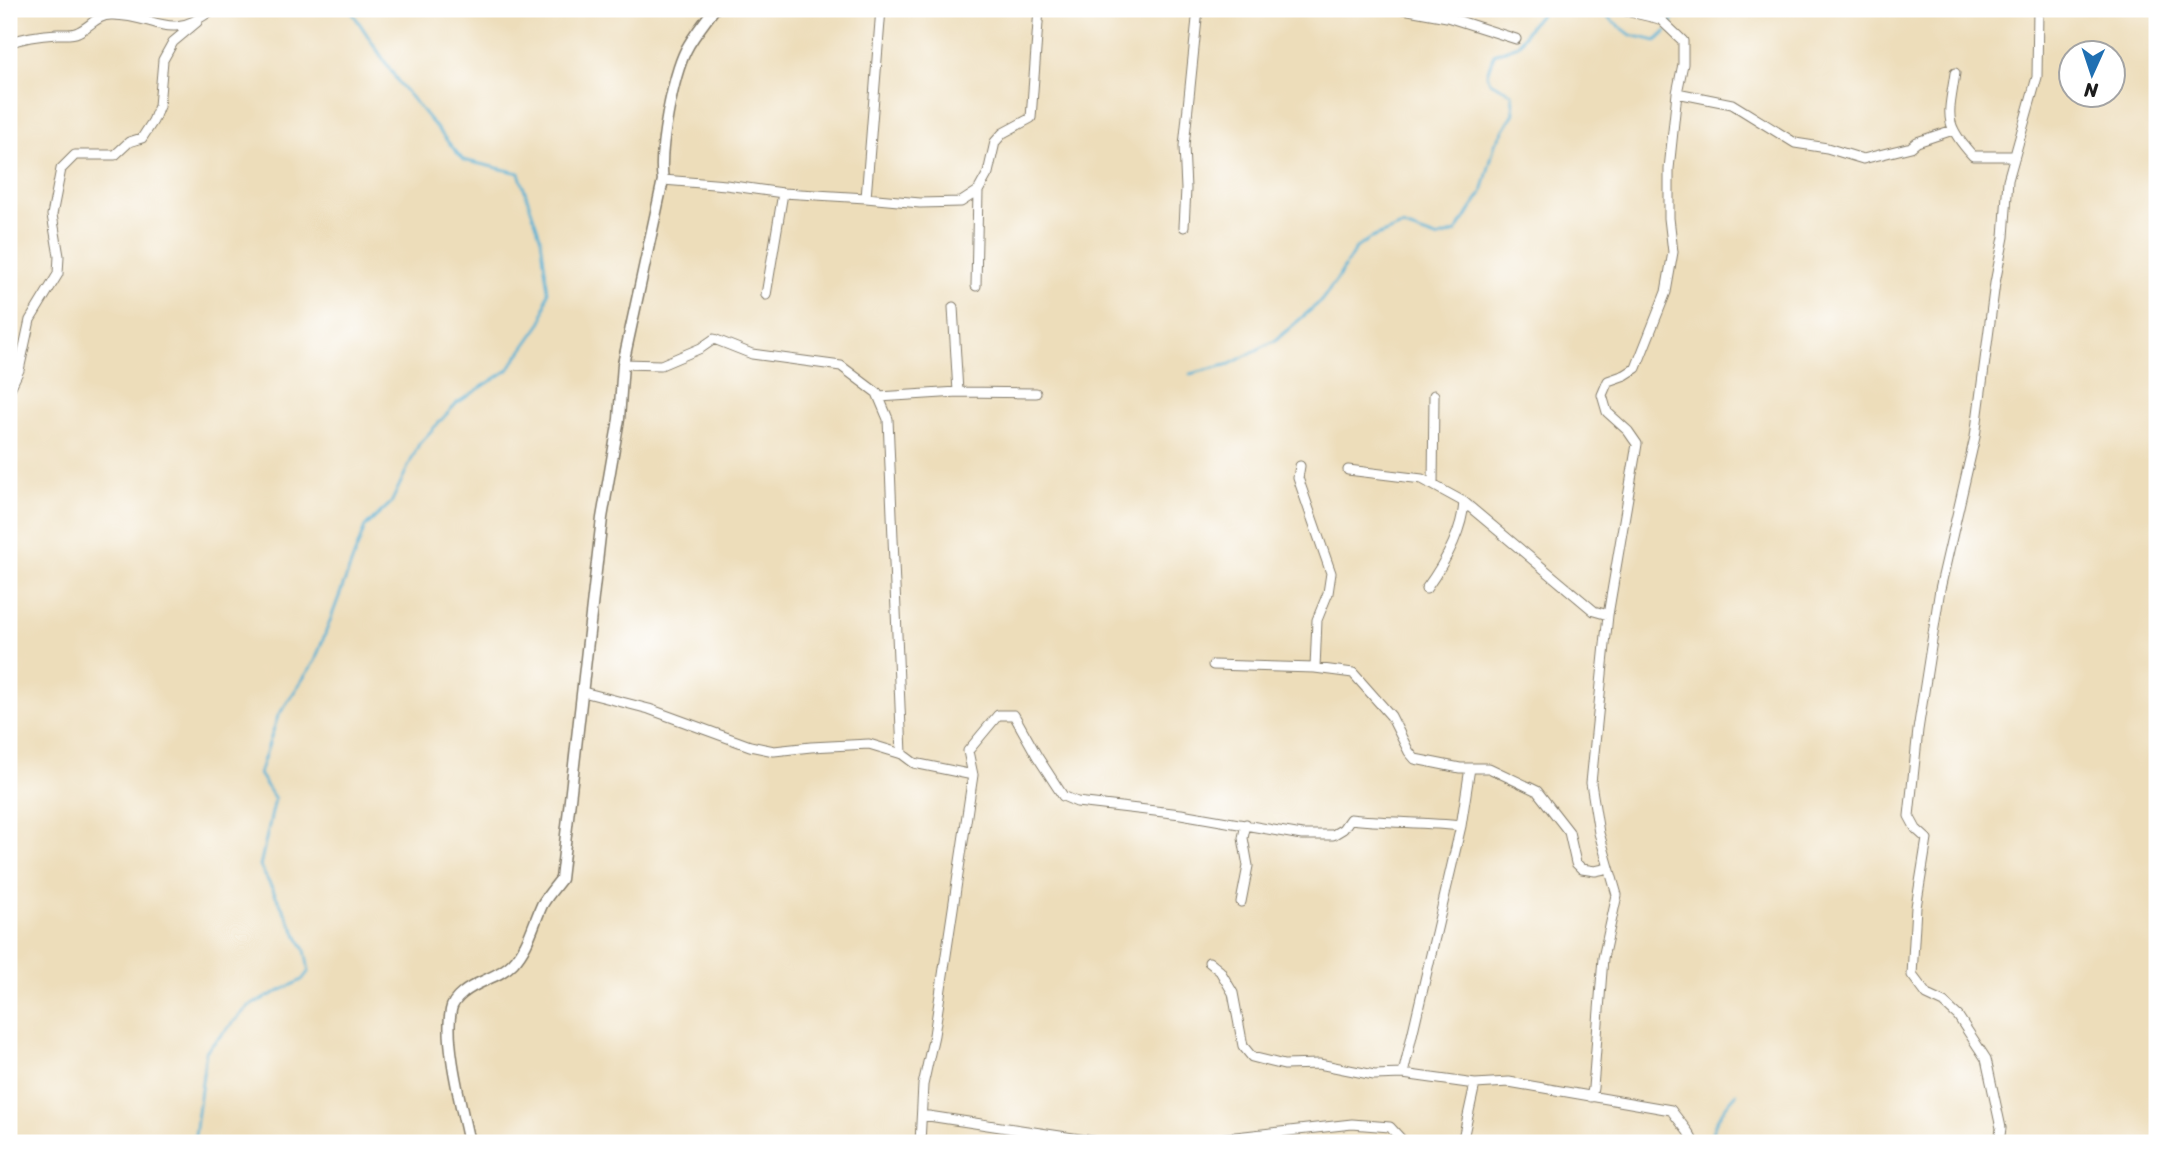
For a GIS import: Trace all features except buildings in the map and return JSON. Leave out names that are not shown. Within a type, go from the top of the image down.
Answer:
[{"type":"street","points":[[9,391],[19,370],[30,320],[58,274],[59,256],[52,215],[61,169],[75,155],[115,155],[129,142],[142,138],[159,106],[163,60],[173,42],[213,9]]},
{"type":"street","points":[[468,1143],[454,1067],[449,1026],[451,1007],[461,994],[513,963],[531,935],[543,904],[561,878],[602,518],[619,419],[623,364],[663,180],[663,156],[678,73],[686,50],[713,9]]},
{"type":"street","points":[[866,198],[881,9]]},
{"type":"street","points":[[976,286],[978,191],[988,173],[995,142],[1003,133],[1031,118],[1039,9]]},
{"type":"street","points":[[1184,227],[1184,146],[1198,9]]},
{"type":"street","points":[[1403,9],[1447,17],[1516,39]]},
{"type":"street","points":[[1591,1097],[1604,958],[1617,895],[1599,833],[1591,783],[1608,615],[1637,444],[1628,431],[1607,412],[1602,396],[1608,381],[1636,368],[1666,292],[1673,252],[1669,218],[1669,169],[1677,93],[1683,64],[1683,41],[1660,19],[1617,9]]},
{"type":"street","points":[[1999,1143],[2001,1128],[1986,1059],[1958,1016],[1944,1003],[1927,995],[1912,975],[1916,907],[1927,839],[1916,829],[1909,816],[1918,730],[1938,601],[1975,437],[1983,363],[2004,237],[2008,180],[2037,77],[2038,9]]},
{"type":"street","points":[[9,43],[35,36],[76,33],[102,16],[137,18],[157,25],[176,27],[197,22]]},
{"type":"street","points":[[1955,73],[1948,117],[1956,137],[1973,156],[2014,156]]},
{"type":"street","points":[[1677,93],[1732,104],[1795,143],[1827,148],[1863,159],[1911,147],[1917,142],[1953,130]]},
{"type":"street","points":[[663,180],[726,185],[783,194],[920,203],[961,202],[978,191]]},
{"type":"street","points":[[766,295],[783,194]]},
{"type":"street","points":[[953,307],[958,393]]},
{"type":"street","points":[[623,364],[661,365],[701,348],[713,339],[752,354],[841,366],[877,393],[888,419],[902,754]]},
{"type":"street","points":[[879,397],[1036,393]]},
{"type":"street","points":[[1433,485],[1434,396]]},
{"type":"street","points":[[1300,466],[1298,478],[1331,573],[1328,593],[1317,620],[1315,668]]},
{"type":"street","points":[[1348,470],[1422,479],[1464,502],[1594,611],[1608,615]]},
{"type":"street","points":[[1426,589],[1442,568],[1463,515],[1464,502]]},
{"type":"street","points":[[1213,665],[1315,668],[1353,673],[1391,716],[1415,759],[1470,768],[1489,768],[1537,791],[1569,832],[1576,863],[1583,869],[1595,871],[1609,868]]},
{"type":"street","points":[[583,692],[649,709],[750,746],[774,751],[869,744],[902,754],[914,763],[973,775]]},
{"type":"street","points":[[920,1143],[923,1085],[934,1035],[973,775],[968,751],[998,715],[1014,715],[1063,796],[1077,802],[1146,809],[1302,835],[1333,835],[1343,829],[1350,819],[1390,823],[1422,821],[1461,826]]},
{"type":"street","points":[[1403,1074],[1461,826],[1470,768]]},
{"type":"street","points":[[1241,902],[1248,866],[1243,838],[1246,824]]},
{"type":"street","points":[[1209,961],[1220,971],[1233,993],[1243,1046],[1252,1056],[1284,1065],[1319,1064],[1374,1075],[1403,1074],[1475,1084],[1509,1082],[1671,1110],[1694,1143]]},
{"type":"street","points":[[1462,1143],[1475,1084]]},
{"type":"street","points":[[922,1115],[1106,1143]]},
{"type":"street","points":[[1182,1143],[1352,1124],[1390,1126],[1401,1139],[1401,1143]]},
{"type":"waterway","points":[[194,1143],[206,1051],[249,1006],[302,980],[309,971],[305,950],[260,866],[275,799],[259,774],[278,716],[315,661],[365,527],[391,503],[419,444],[457,403],[508,370],[542,322],[548,291],[541,239],[519,173],[463,160],[399,83],[350,9]]},
{"type":"waterway","points":[[1190,374],[1230,364],[1276,340],[1321,301],[1356,248],[1369,239],[1402,226],[1436,238],[1456,232],[1482,193],[1495,144],[1514,113],[1512,93],[1490,82],[1487,74],[1494,54],[1518,45],[1531,24],[1546,9]]},
{"type":"waterway","points":[[1597,9],[1631,35],[1656,41],[1667,31]]},
{"type":"waterway","points":[[1671,26],[1674,9]]},
{"type":"waterway","points":[[1711,1143],[1716,1123],[1737,1093]]}]
